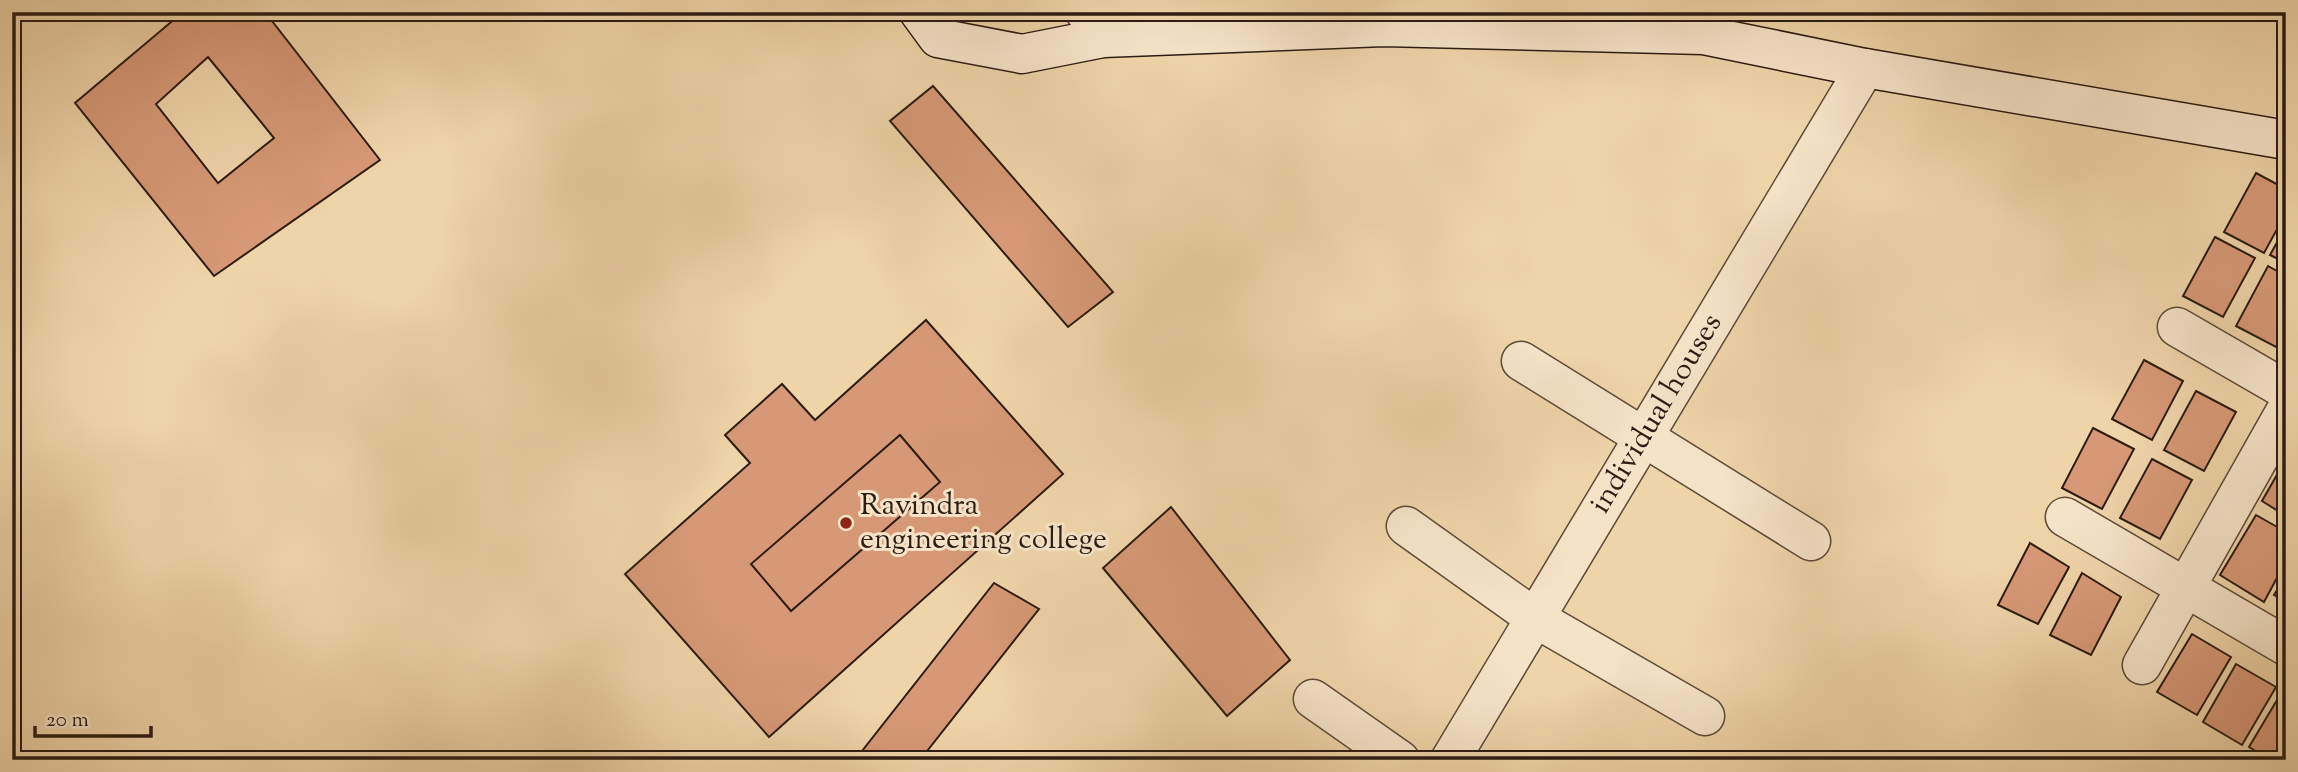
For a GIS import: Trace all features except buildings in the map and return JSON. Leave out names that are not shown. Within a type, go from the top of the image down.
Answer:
[{"type":"street","points":[[919,12],[938,38],[1021,54],[1094,25],[1378,20],[1694,24],[1865,68],[2286,140]]},
{"type":"street","name":"individual houses","points":[[1450,760],[1865,68]]},
{"type":"street","points":[[2177,327],[2286,390]]},
{"type":"street","points":[[1521,361],[1811,541]]},
{"type":"street","points":[[2142,665],[2286,410]]},
{"type":"street","points":[[2065,517],[2286,646]]},
{"type":"street","points":[[1405,526],[1535,618],[1704,716]]},
{"type":"street","points":[[1313,699],[1400,760]]},
{"type":"place","name":"Ravindra engineering college","points":[[846,523]]}]
